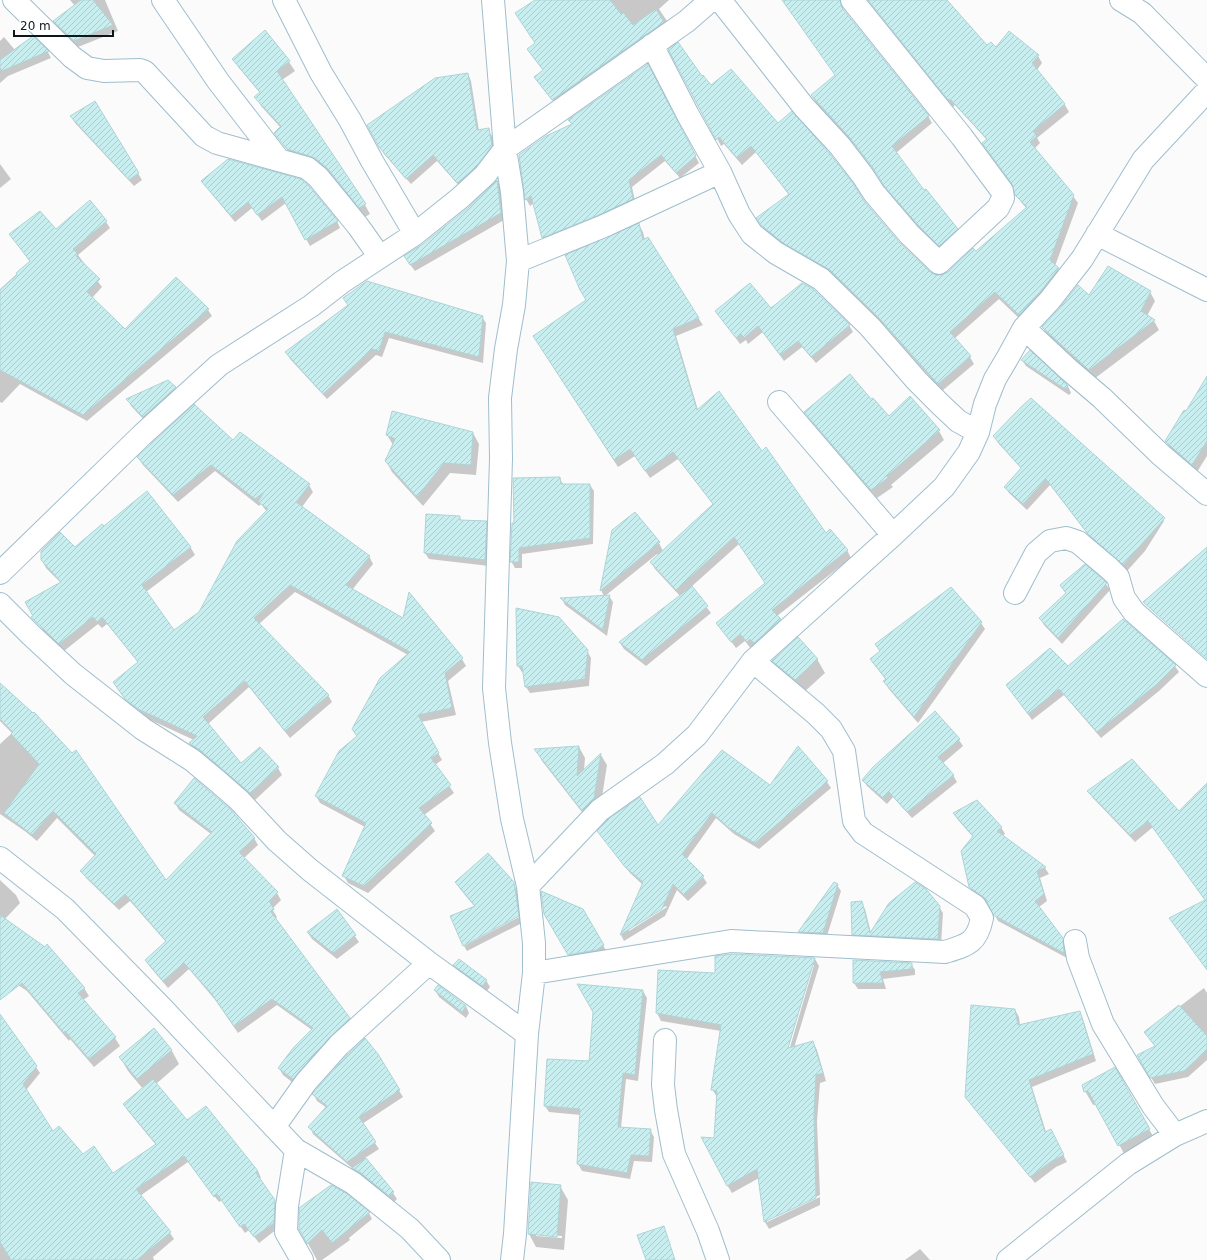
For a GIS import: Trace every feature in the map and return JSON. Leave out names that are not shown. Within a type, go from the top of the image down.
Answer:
[{"type":"street","points":[[14,0],[72,57],[87,68],[104,71],[140,70],[150,76],[204,136],[217,143],[307,168],[318,177],[358,226],[380,257]]},
{"type":"street","points":[[163,0],[218,81],[279,160]]},
{"type":"street","points":[[284,0],[321,73],[415,234]]},
{"type":"street","points":[[493,0],[505,149],[512,192],[518,261],[514,305],[506,349],[500,398],[501,459],[494,688],[500,743],[512,819],[528,886],[534,943],[534,972],[527,1034],[515,1234],[512,1260]]},
{"type":"street","points":[[0,573],[142,435],[219,365],[311,306],[342,282],[415,234],[460,198],[485,175],[505,149],[687,21],[711,0]]},
{"type":"street","points":[[720,0],[804,107],[840,146],[874,193],[909,234],[939,263],[998,208],[1003,198],[1002,191],[962,137],[852,0]]},
{"type":"street","points":[[1121,0],[1142,13],[1207,79]]},
{"type":"street","points":[[652,45],[720,172],[739,214],[752,234],[776,253],[821,279],[870,327],[917,381],[941,405],[958,421],[978,432]]},
{"type":"street","points":[[528,886],[600,810],[665,764],[697,735],[753,661],[944,487],[969,452],[978,432],[985,404],[995,380],[1024,328],[1050,300],[1082,259],[1143,160],[1207,91]]},
{"type":"street","points":[[518,261],[604,226],[720,172]]},
{"type":"street","points":[[1097,234],[1207,290]]},
{"type":"street","points":[[1024,328],[1102,398],[1161,455],[1207,494]]},
{"type":"street","points":[[779,402],[893,535]]},
{"type":"street","points":[[1015,592],[1036,553],[1050,541],[1066,538],[1078,542],[1118,577],[1124,598],[1134,612],[1207,676]]},
{"type":"street","points":[[0,604],[73,674],[143,729],[192,760],[239,800],[277,841],[310,870],[429,963],[527,1034]]},
{"type":"street","points":[[534,972],[731,941],[945,952],[966,946],[979,932],[982,918],[974,906],[863,833],[854,821],[844,750],[831,729],[816,714],[753,661]]},
{"type":"street","points":[[0,858],[65,908],[296,1150],[353,1183],[410,1229],[439,1260]]},
{"type":"street","points":[[1074,941],[1078,958],[1103,1024],[1153,1106],[1175,1135]]},
{"type":"street","points":[[274,1127],[306,1082],[339,1045],[429,963]]},
{"type":"street","points":[[665,1040],[663,1085],[674,1154],[708,1231],[718,1260]]},
{"type":"street","points":[[1008,1260],[1128,1164],[1175,1135],[1207,1121]]},
{"type":"street","points":[[296,1150],[287,1206],[286,1232],[302,1260]]},
{"type":"building","points":[[81,0],[93,0],[113,25],[74,41],[53,21]]},
{"type":"building","points":[[535,0],[610,0],[621,14],[623,12],[633,25],[656,9],[664,22],[552,100],[534,77],[543,70],[527,49],[535,43],[515,13]]},
{"type":"building","points":[[782,0],[840,0],[842,8],[929,116],[892,146],[924,190],[926,189],[958,229],[939,246],[918,225],[884,186],[873,168],[850,138],[811,95],[835,75]]},
{"type":"building","points":[[868,0],[947,0],[987,45],[991,42],[996,47],[1009,31],[1039,55],[1032,63],[1065,104],[1033,131],[1037,136],[1030,142],[1074,195],[1050,260],[1059,268],[1019,315],[995,292],[950,332],[971,356],[938,384],[879,318],[830,270],[783,243],[761,225],[756,218],[789,194],[751,146],[737,158],[719,137],[716,140],[668,49],[678,42],[702,76],[703,75],[711,85],[731,69],[778,123],[792,111],[830,154],[853,183],[864,201],[899,242],[930,272],[936,275],[942,275],[948,272],[973,248],[976,251],[1027,207],[1015,195],[1012,184],[982,143],[987,139],[950,99],[948,100]]},
{"type":"building","points":[[265,30],[290,61],[277,71],[366,204],[359,208],[328,169],[315,158],[287,149],[274,133],[281,126],[254,97],[260,92],[232,59]]},
{"type":"building","points":[[33,36],[49,51],[2,71],[0,68],[0,60]]},
{"type":"building","points":[[648,64],[696,156],[676,173],[661,155],[629,180],[633,199],[599,215],[542,238],[531,196],[525,200],[519,155],[546,136],[572,124],[568,120]]},
{"type":"building","points":[[468,73],[477,130],[489,128],[492,146],[476,167],[457,183],[433,155],[406,179],[379,147],[367,125],[435,78]]},
{"type":"building","points":[[95,101],[139,173],[129,180],[70,116]]},
{"type":"building","points":[[228,159],[301,179],[309,186],[338,221],[305,240],[282,197],[257,215],[248,202],[231,216],[201,181]]},
{"type":"building","points":[[497,180],[501,213],[410,265],[404,256],[423,244],[468,208]]},
{"type":"building","points":[[90,200],[107,221],[73,249],[78,254],[76,256],[100,279],[87,292],[125,329],[176,277],[209,309],[83,415],[0,370],[0,290],[30,261],[9,234],[40,211],[56,229]]},
{"type":"building","points":[[639,223],[643,240],[648,237],[699,318],[673,329],[697,410],[719,391],[762,451],[766,447],[826,533],[830,529],[848,550],[772,610],[781,619],[754,643],[750,639],[747,642],[740,634],[731,642],[716,623],[765,583],[734,537],[676,590],[650,562],[713,504],[673,452],[645,471],[630,449],[614,460],[533,336],[586,300],[580,290],[565,255]]},
{"type":"building","points":[[1108,266],[1151,291],[1141,311],[1155,320],[1089,370],[1042,327],[1078,285],[1089,295]]},
{"type":"building","points":[[367,281],[483,316],[479,357],[385,332],[379,351],[372,349],[323,394],[285,352],[348,305],[343,298]]},
{"type":"building","points":[[750,283],[771,308],[802,283],[813,289],[850,325],[811,357],[798,341],[780,355],[758,326],[744,338],[741,334],[736,338],[715,311]]},
{"type":"building","points":[[1030,350],[1068,386],[1065,389],[1021,360]]},
{"type":"building","points":[[850,374],[871,399],[873,398],[889,416],[910,396],[940,430],[887,476],[888,478],[871,490],[804,412]]},
{"type":"building","points":[[1207,376],[1207,441],[1192,465],[1165,441],[1184,410],[1186,411]]},
{"type":"building","points":[[168,380],[176,387],[143,417],[126,399]]},
{"type":"building","points":[[1031,398],[1165,518],[1123,565],[1088,534],[1046,479],[1023,504],[1004,487],[1021,468],[993,436]]},
{"type":"building","points":[[194,404],[233,440],[240,432],[310,484],[296,502],[370,556],[346,585],[403,618],[409,592],[463,658],[445,673],[452,708],[418,715],[439,753],[431,758],[451,785],[419,808],[432,823],[364,886],[342,876],[366,823],[315,796],[339,751],[357,736],[352,729],[380,678],[410,652],[290,585],[254,618],[329,695],[285,731],[245,681],[203,717],[241,763],[260,747],[279,767],[250,793],[200,750],[189,743],[197,736],[138,709],[125,699],[113,682],[138,662],[102,617],[97,622],[93,617],[59,644],[31,617],[33,616],[25,602],[61,582],[41,560],[41,551],[60,532],[75,547],[102,524],[104,526],[147,491],[191,547],[142,585],[174,630],[199,612],[237,541],[268,509],[258,502],[264,492],[255,499],[211,465],[173,495],[137,457]]},
{"type":"building","points":[[392,411],[473,432],[471,465],[444,463],[417,497],[385,461],[395,439],[386,435]]},
{"type":"building","points":[[560,477],[561,484],[590,484],[590,538],[519,548],[519,562],[510,562],[512,523],[514,523],[513,478]]},
{"type":"building","points":[[635,512],[660,542],[600,591],[612,530]]},
{"type":"building","points":[[426,514],[460,516],[460,520],[487,521],[485,560],[424,553]]},
{"type":"building","points":[[1207,547],[1207,659],[1143,602]]},
{"type":"building","points":[[1085,564],[1107,583],[1058,638],[1039,618],[1066,593],[1060,585]]},
{"type":"building","points":[[692,586],[708,606],[642,660],[619,642]]},
{"type":"building","points":[[951,587],[982,622],[914,717],[883,681],[886,679],[870,659],[880,651],[875,644]]},
{"type":"building","points":[[610,595],[603,630],[560,598]]},
{"type":"building","points":[[516,608],[559,617],[588,650],[585,679],[525,687],[522,666],[517,666]]},
{"type":"building","points":[[1123,619],[1176,665],[1156,685],[1097,732],[1059,689],[1028,714],[1006,685],[1050,648],[1068,666]]},
{"type":"building","points":[[798,637],[818,659],[795,680],[772,661]]},
{"type":"building","points":[[0,683],[33,713],[34,712],[72,753],[76,750],[166,880],[212,832],[174,803],[194,778],[230,809],[255,838],[239,852],[278,892],[269,901],[274,909],[271,912],[350,1018],[330,1037],[293,1079],[278,1068],[294,1047],[313,1028],[272,999],[234,1026],[211,993],[184,963],[163,981],[145,960],[166,941],[125,894],[114,904],[80,871],[96,854],[53,811],[32,835],[4,813],[39,764],[11,734],[13,732],[0,719]]},
{"type":"building","points":[[935,711],[960,739],[938,757],[954,775],[907,812],[889,792],[883,798],[862,780],[873,767]]},
{"type":"building","points":[[579,746],[577,776],[601,753],[594,799],[582,811],[534,749]]},
{"type":"building","points":[[798,746],[828,781],[755,843],[729,828],[712,813],[682,854],[704,876],[684,895],[673,884],[662,909],[620,935],[643,882],[625,867],[597,831],[608,819],[640,797],[658,825],[722,750],[770,785]]},
{"type":"building","points":[[1132,759],[1179,811],[1207,783],[1207,970],[1169,918],[1205,900],[1148,821],[1130,835],[1087,791]]},
{"type":"building","points":[[977,800],[1002,827],[997,831],[1046,867],[1037,871],[1044,894],[1035,901],[1063,938],[1064,953],[993,915],[986,899],[969,887],[961,851],[973,836],[953,813]]},
{"type":"building","points":[[488,853],[514,882],[519,916],[463,946],[450,916],[475,906],[455,882]]},
{"type":"building","points":[[834,882],[838,884],[823,933],[798,932]]},
{"type":"building","points":[[915,882],[926,889],[940,906],[938,939],[852,935],[851,902],[862,901],[870,933],[889,903]]},
{"type":"building","points":[[541,891],[583,909],[604,945],[596,950],[568,955],[544,914]]},
{"type":"building","points":[[337,909],[356,935],[333,953],[307,932]]},
{"type":"building","points":[[0,915],[45,947],[47,944],[85,988],[78,993],[116,1037],[89,1059],[65,1031],[64,1033],[22,983],[0,1000]]},
{"type":"building","points":[[732,954],[815,958],[788,1048],[813,1041],[823,1073],[816,1075],[814,1114],[816,1198],[764,1222],[757,1169],[727,1186],[701,1137],[714,1138],[717,1091],[711,1090],[721,1025],[656,1013],[658,970],[715,973],[715,956]]},
{"type":"building","points":[[459,959],[487,980],[482,986],[453,965]]},
{"type":"building","points":[[853,960],[912,963],[912,969],[880,972],[883,983],[853,983]]},
{"type":"building","points":[[577,984],[643,990],[635,1075],[623,1073],[618,1127],[651,1129],[649,1156],[631,1155],[627,1173],[577,1164],[580,1109],[544,1106],[547,1059],[589,1061],[593,1012]]},
{"type":"building","points":[[438,985],[466,1006],[462,1012],[434,990]]},
{"type":"building","points":[[971,1005],[1015,1009],[1018,1025],[1080,1011],[1093,1054],[1029,1080],[1045,1132],[1051,1129],[1064,1155],[1052,1161],[1030,1177],[965,1097]]},
{"type":"building","points":[[1179,1005],[1207,1036],[1207,1050],[1184,1071],[1150,1078],[1137,1055],[1155,1046],[1144,1032]]},
{"type":"building","points":[[0,1014],[37,1066],[23,1084],[53,1131],[59,1126],[83,1154],[94,1146],[113,1173],[156,1144],[123,1104],[153,1079],[187,1120],[206,1106],[258,1171],[256,1173],[275,1200],[274,1223],[254,1237],[244,1224],[240,1227],[217,1194],[214,1197],[184,1156],[136,1189],[171,1232],[137,1260],[11,1260],[0,1242]]},
{"type":"building","points":[[154,1028],[172,1050],[137,1079],[119,1057]]},
{"type":"building","points":[[365,1038],[378,1054],[400,1090],[359,1117],[376,1142],[347,1162],[308,1127],[327,1106],[312,1094],[348,1054]]},
{"type":"building","points":[[1115,1067],[1150,1129],[1118,1146],[1088,1091],[1084,1092],[1082,1085]]},
{"type":"building","points":[[366,1158],[394,1192],[389,1196],[361,1173],[352,1168]]},
{"type":"building","points":[[531,1182],[561,1185],[557,1237],[528,1234]]},
{"type":"building","points":[[331,1185],[346,1193],[370,1212],[332,1243],[322,1230],[307,1244],[299,1229],[299,1208]]},
{"type":"building","points":[[664,1226],[675,1260],[646,1260],[637,1235]]}]
